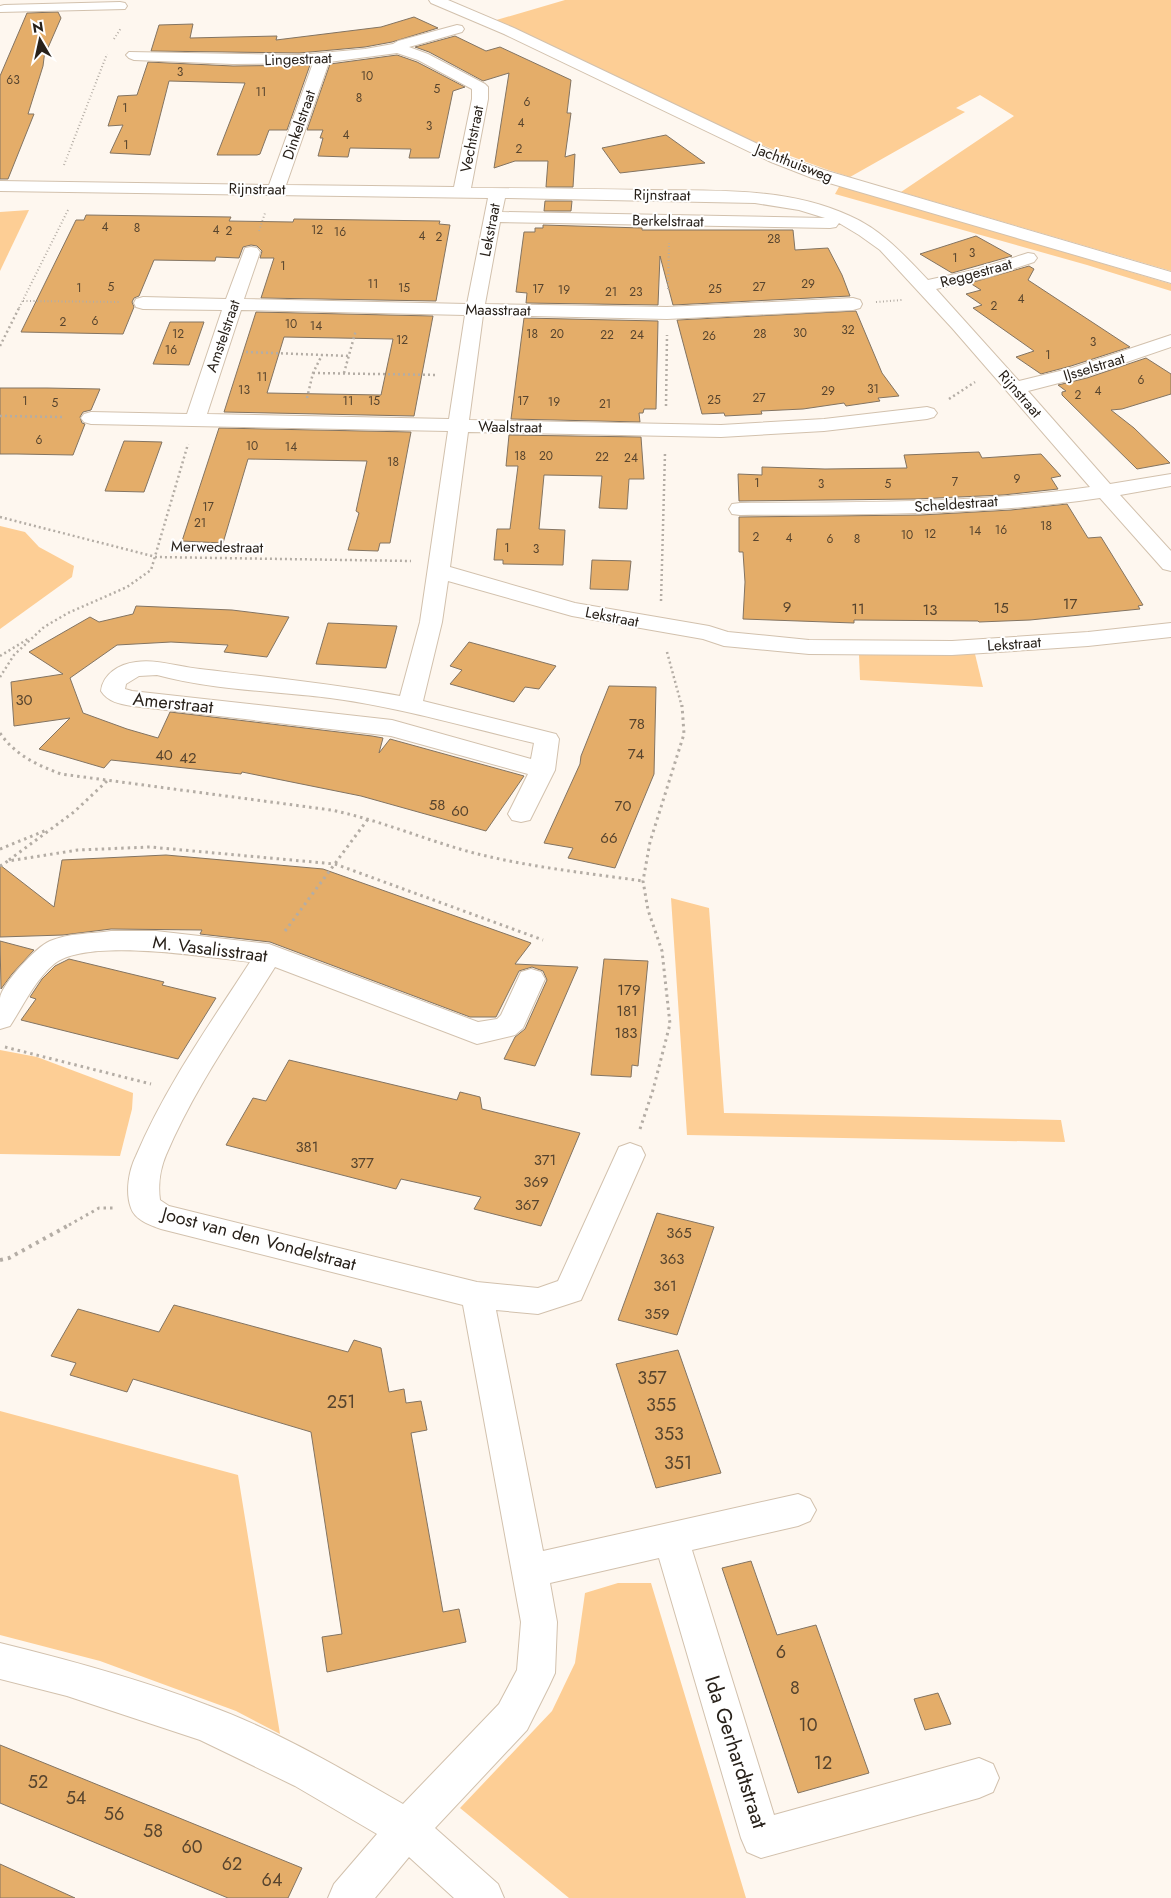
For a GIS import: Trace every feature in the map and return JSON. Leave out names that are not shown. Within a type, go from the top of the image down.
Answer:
[{"type":"street","name":"Jachthuisweg","points":[[436,0],[509,31],[777,159],[818,174],[1171,278]]},
{"type":"street","points":[[4,8],[120,6]]},
{"type":"street","name":"Lingestraat","points":[[134,55],[246,61],[322,60],[398,48],[403,44],[457,29]]},
{"type":"street","name":"Vechtstraat","points":[[398,48],[423,57],[480,87],[480,99],[462,192]]},
{"type":"street","name":"Dinkelstraat","points":[[276,190],[322,60]]},
{"type":"street","name":"Rijnstraat","points":[[0,186],[730,196],[797,204],[844,218],[866,230],[886,246],[1009,381],[1104,492],[1171,564]]},
{"type":"street","name":"Lekstraat","points":[[497,193],[475,309],[438,566],[572,609],[660,626],[709,632],[724,640],[809,647],[933,648],[1088,639],[1171,630]]},
{"type":"street","name":"Berkelstraat","points":[[492,217],[828,223],[844,218]]},
{"type":"street","name":"Amstelstraat","points":[[195,420],[251,252]]},
{"type":"street","name":"Reggestraat","points":[[928,292],[1028,258]]},
{"type":"street","name":"Maasstraat","points":[[143,303],[667,313],[853,304]]},
{"type":"street","name":"IJsselstraat","points":[[1009,381],[1088,369],[1171,341]]},
{"type":"street","name":"Waalstraat","points":[[92,418],[721,431],[813,427],[867,422],[927,412]]},
{"type":"street","name":"Scheldestraat","points":[[740,509],[897,508],[1055,498],[1104,492],[1171,480]]},
{"type":"street","points":[[410,705],[431,622],[438,566]]},
{"type":"street","name":"Amerstraat","points":[[521,814],[542,770],[547,739],[410,705],[330,691],[184,675],[156,668],[135,669],[125,672],[114,682],[113,691],[119,696],[133,699],[392,728],[542,770]]},
{"type":"street","name":"M. Vasalisstraat","points":[[0,1019],[33,968],[46,957],[59,948],[111,941],[156,941],[269,954],[477,1033],[505,1028],[513,1021],[531,979]]},
{"type":"street","name":"Joost van den Vondelstraat","points":[[269,954],[183,1092],[150,1157],[143,1189],[146,1207],[161,1216],[477,1295],[538,1301],[570,1292],[630,1156]]},
{"type":"street","points":[[348,1898],[407,1830],[513,1717],[536,1673],[539,1622],[477,1295]]},
{"type":"street","points":[[529,1571],[798,1510]]},
{"type":"street","name":"Ida Gerhardtstraat","points":[[671,1539],[761,1838],[979,1778]]},
{"type":"street","points":[[0,1661],[66,1678],[206,1723],[309,1772],[407,1830],[484,1898]]},
{"type":"path","points":[[114,40],[122,27]]},
{"type":"path","points":[[55,186],[108,53]]},
{"type":"path","points":[[0,346],[81,186]]},
{"type":"path","points":[[251,252],[265,212],[276,190]]},
{"type":"path","points":[[630,1156],[654,1090],[670,1024],[662,951],[648,910],[643,880],[650,842],[684,734],[685,716],[681,692],[664,645],[660,626],[670,221]]},
{"type":"path","points":[[853,304],[928,292]]},
{"type":"path","points":[[23,301],[143,303]]},
{"type":"path","points":[[344,373],[362,308]]},
{"type":"path","points":[[218,351],[350,356]]},
{"type":"path","points":[[301,422],[313,373],[322,355]]},
{"type":"path","points":[[313,373],[466,376]]},
{"type":"path","points":[[927,412],[984,378],[1009,381]]},
{"type":"path","points":[[0,416],[92,418]]},
{"type":"path","points":[[0,656],[54,620],[134,583],[151,570],[195,420]]},
{"type":"path","name":"Merwedestraat","points":[[0,517],[156,557],[438,566]]},
{"type":"path","points":[[0,678],[8,663],[32,636]]},
{"type":"path","points":[[0,733],[26,759],[61,774],[331,810],[368,819],[475,853],[544,868],[643,880]]},
{"type":"path","points":[[0,866],[74,812],[107,781]]},
{"type":"path","points":[[269,954],[368,819]]},
{"type":"path","points":[[0,849],[52,828]]},
{"type":"path","points":[[8,861],[78,850],[150,847],[336,864],[543,940]]},
{"type":"path","points":[[0,1046],[183,1092]]},
{"type":"path","points":[[0,1260],[9,1258],[100,1208],[146,1207]]},
{"type":"shaded area","points":[[565,0],[1171,0],[1171,271],[901,192],[1014,116],[980,95],[956,108],[965,112],[850,177],[713,125],[493,21]]},
{"type":"shaded area","points":[[840,185],[1171,284],[1171,291],[1087,265],[835,194]]},
{"type":"shaded area","points":[[29,210],[0,271],[0,212]]},
{"type":"shaded area","points":[[0,526],[25,532],[39,547],[74,566],[72,577],[0,629]]},
{"type":"shaded area","points":[[975,654],[983,687],[860,680],[859,655]]},
{"type":"shaded area","points":[[671,898],[709,908],[724,1113],[1061,1120],[1065,1142],[687,1135]]},
{"type":"shaded area","points":[[0,1050],[37,1057],[133,1093],[132,1109],[120,1156],[0,1154]]},
{"type":"shaded area","points":[[0,1411],[238,1475],[280,1734],[236,1711],[100,1661],[0,1635]]},
{"type":"shaded area","points":[[618,1583],[651,1583],[746,1898],[569,1898],[460,1808],[552,1711],[575,1663],[585,1593]]},
{"type":"building","points":[[58,12],[61,18],[47,50],[45,50],[43,66],[28,114],[34,114],[8,179],[0,179],[0,76],[27,13]]},
{"type":"building","points":[[414,17],[438,28],[392,42],[365,47],[299,53],[151,51],[159,25],[193,24],[190,38],[277,36],[276,40],[381,27]]},
{"type":"building","points":[[455,36],[486,51],[500,47],[571,80],[567,113],[571,113],[565,157],[575,154],[573,187],[546,187],[548,161],[515,161],[494,168],[509,73],[483,81],[429,52],[415,47]]},
{"type":"building","points":[[397,55],[417,62],[465,87],[453,91],[439,158],[409,158],[411,149],[350,148],[348,157],[318,156],[323,138],[320,138],[323,130],[307,130],[330,64]]},
{"type":"building","points":[[148,62],[233,66],[310,65],[287,130],[269,130],[260,154],[217,155],[245,83],[169,81],[150,155],[110,153],[123,125],[108,126],[118,96],[137,95]]},
{"type":"building","points":[[666,135],[705,163],[620,173],[602,148]]},
{"type":"building","points":[[545,201],[572,201],[571,211],[544,211]]},
{"type":"building","points":[[86,215],[231,217],[229,221],[293,222],[294,219],[440,221],[439,224],[450,225],[436,301],[261,298],[274,258],[260,258],[262,251],[257,246],[251,245],[243,247],[239,258],[216,257],[215,261],[154,260],[139,296],[134,298],[132,302],[134,307],[123,334],[21,332],[76,220],[84,220]]},
{"type":"building","points":[[543,225],[642,228],[642,230],[793,230],[795,250],[828,248],[850,296],[673,305],[660,256],[658,305],[526,303],[527,293],[516,292],[524,232],[535,232],[535,228],[543,228]]},
{"type":"building","points":[[976,236],[1012,256],[952,273],[920,254]]},
{"type":"building","points":[[1029,266],[1034,269],[1028,280],[1130,347],[1041,374],[1016,357],[1034,351],[973,308],[982,305],[966,294],[981,290],[970,283]]},
{"type":"building","points":[[856,311],[882,373],[899,396],[878,398],[880,401],[846,406],[844,403],[803,409],[761,411],[762,414],[725,416],[724,413],[702,414],[677,320]]},
{"type":"building","points":[[256,312],[433,316],[414,416],[224,412]],"holes":[[[284,337],[393,339],[381,395],[267,393]]]},
{"type":"building","points":[[524,318],[658,321],[656,409],[644,409],[643,413],[639,413],[640,422],[511,419]]},
{"type":"building","points":[[170,322],[204,322],[189,365],[153,364]]},
{"type":"building","points":[[1146,358],[1171,374],[1171,394],[1122,409],[1111,410],[1134,428],[1170,463],[1137,469],[1062,395],[1062,392],[1066,391],[1058,385],[1087,378]]},
{"type":"building","points":[[0,388],[100,389],[91,410],[83,412],[80,417],[82,423],[85,424],[73,455],[0,454]]},
{"type":"building","points":[[219,428],[411,432],[390,543],[380,543],[378,551],[348,550],[359,513],[356,511],[367,461],[248,459],[223,543],[182,541]]},
{"type":"building","points":[[509,435],[641,437],[644,479],[629,479],[627,509],[599,508],[602,476],[544,475],[539,529],[565,530],[563,565],[503,564],[503,560],[494,560],[497,529],[510,529],[518,466],[506,466]]},
{"type":"building","points":[[124,441],[162,442],[144,492],[105,491]]},
{"type":"building","points":[[979,452],[982,458],[1041,454],[1061,476],[1051,478],[1058,489],[1003,495],[915,499],[739,501],[738,474],[762,475],[762,467],[825,469],[907,468],[904,455]]},
{"type":"building","points":[[1067,504],[1088,538],[1101,537],[1143,605],[1138,606],[1140,609],[1030,620],[979,622],[854,620],[854,623],[743,619],[745,582],[743,552],[739,552],[739,517],[921,515],[1011,510]]},
{"type":"building","points":[[592,560],[631,561],[628,590],[590,589]]},
{"type":"building","points":[[136,606],[232,610],[289,617],[267,657],[224,652],[228,645],[171,642],[117,645],[70,678],[83,713],[158,738],[170,712],[372,736],[383,738],[379,753],[390,739],[524,776],[486,831],[361,796],[242,772],[241,774],[111,760],[104,768],[39,749],[70,718],[14,726],[11,682],[63,674],[29,652],[90,617],[99,622],[133,614]]},
{"type":"building","points":[[328,623],[397,626],[386,668],[316,664]]},
{"type":"building","points":[[469,642],[556,666],[539,689],[525,687],[514,702],[450,684],[462,670],[450,666]]},
{"type":"building","points":[[609,686],[656,687],[654,774],[615,868],[568,858],[573,848],[544,843],[580,764],[581,756]]},
{"type":"building","points":[[166,855],[323,869],[531,943],[515,964],[578,967],[535,1066],[504,1059],[515,1037],[525,1029],[547,980],[543,971],[532,967],[519,971],[496,1017],[470,1017],[270,942],[200,934],[202,930],[111,929],[63,935],[0,937],[0,865],[54,907],[62,860]]},
{"type":"building","points":[[0,941],[34,950],[1,989]]},
{"type":"building","points":[[69,959],[164,982],[162,985],[216,998],[178,1059],[21,1020],[36,999],[30,997],[42,979],[55,966]]},
{"type":"building","points":[[604,959],[648,961],[638,1066],[632,1065],[631,1077],[591,1075]]},
{"type":"building","points":[[289,1060],[457,1100],[460,1092],[480,1097],[482,1109],[580,1133],[541,1226],[474,1209],[481,1197],[401,1179],[396,1189],[226,1145],[253,1098],[266,1101]]},
{"type":"building","points":[[657,1213],[714,1227],[677,1335],[618,1320]]},
{"type":"building","points":[[174,1305],[348,1352],[354,1340],[381,1348],[389,1392],[404,1389],[406,1403],[421,1401],[427,1430],[411,1433],[443,1612],[459,1609],[466,1642],[327,1672],[322,1637],[342,1634],[311,1432],[133,1379],[127,1392],[70,1375],[76,1363],[51,1356],[78,1309],[159,1332]]},
{"type":"building","points":[[678,1350],[721,1473],[656,1488],[616,1364]]},
{"type":"building","points":[[751,1561],[777,1635],[816,1625],[869,1773],[798,1793],[722,1568]]},
{"type":"building","points":[[938,1693],[951,1724],[925,1730],[914,1699]]},
{"type":"building","points":[[0,1745],[302,1868],[288,1898],[228,1898],[0,1803]]},
{"type":"building","points":[[0,1864],[75,1898],[0,1898]]}]
